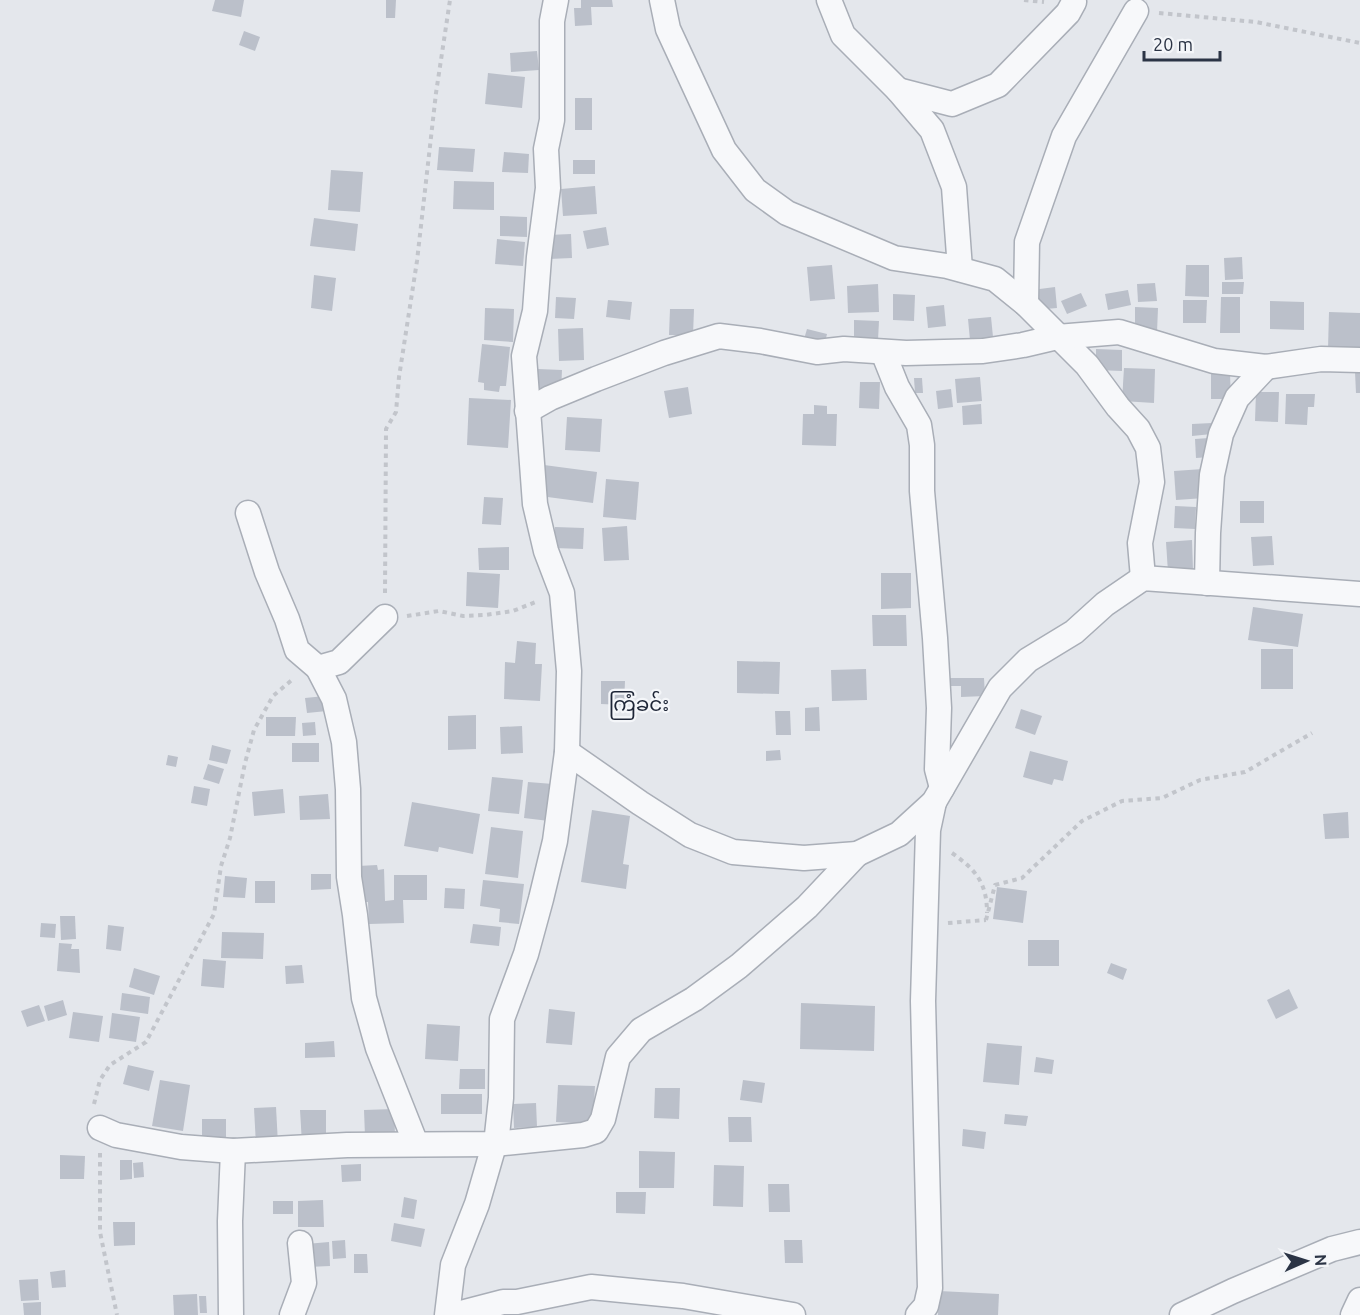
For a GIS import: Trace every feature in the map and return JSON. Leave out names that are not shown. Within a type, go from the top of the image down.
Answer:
[{"type":"street","points":[[447,1315],[453,1265],[477,1204],[497,1135],[501,1098],[502,1019],[526,954],[542,899],[555,842],[567,752],[569,671],[562,593],[546,550],[535,504],[524,356],[535,311],[548,188],[546,149],[552,120],[552,21],[556,0]]},
{"type":"street","points":[[662,0],[668,29],[718,140],[755,189],[787,213],[894,258],[960,269],[995,279],[1026,304],[1087,364],[1118,407],[1138,429],[1148,448],[1152,482],[1140,543],[1143,578]]},
{"type":"street","points":[[829,0],[843,35],[898,90],[932,130],[954,187],[960,269]]},
{"type":"street","points":[[898,90],[952,104],[998,85],[1068,14],[1074,2]]},
{"type":"street","points":[[1026,304],[1027,242],[1064,136],[1136,11]]},
{"type":"street","points":[[527,411],[550,398],[596,379],[664,353],[719,336],[760,340],[817,352],[844,349],[906,353],[983,351],[1057,337],[1119,332],[1214,361],[1266,367],[1321,359],[1360,360]]},
{"type":"street","points":[[567,752],[640,804],[690,835],[733,852],[804,858],[857,854],[899,834],[938,795],[939,708],[922,490],[922,445],[919,425],[897,387],[883,352]]},
{"type":"street","points":[[1207,583],[1212,474],[1221,434],[1236,398],[1266,367]]},
{"type":"street","points":[[248,513],[267,572],[297,650],[318,668],[334,699],[344,742],[348,789],[349,877],[364,998],[378,1048],[416,1144]]},
{"type":"street","points":[[918,1315],[926,1306],[930,1288],[923,1001],[928,830],[938,795],[1000,688],[1028,660],[1074,632],[1105,604],[1143,578],[1360,594]]},
{"type":"street","points":[[318,668],[339,662],[385,617]]},
{"type":"street","points":[[100,1128],[116,1135],[181,1147],[233,1151],[347,1144],[494,1144],[574,1137],[596,1131],[603,1119],[618,1057],[641,1030],[694,999],[739,966],[807,907],[857,854]]},
{"type":"street","points":[[231,1315],[230,1221],[233,1151]]},
{"type":"street","points":[[1182,1315],[1332,1249],[1360,1242]]},
{"type":"street","points":[[292,1315],[304,1283],[300,1243]]},
{"type":"street","points":[[453,1315],[503,1302],[517,1302],[591,1287],[683,1296],[790,1315]]},
{"type":"street","points":[[1353,1315],[1360,1300]]},
{"type":"path","points":[[450,0],[436,93],[417,261],[400,366],[396,412],[386,429],[385,617],[439,611],[463,616],[513,611],[562,593]]},
{"type":"path","points":[[1136,11],[1256,22],[1360,43]]},
{"type":"path","points":[[117,1315],[100,1232],[100,1128],[94,1104],[100,1080],[110,1065],[146,1042],[214,914],[221,866],[230,838],[244,763],[254,730],[273,696],[295,677],[318,668]]},
{"type":"path","points":[[987,920],[995,885],[1022,878],[1082,821],[1122,801],[1162,798],[1200,780],[1245,772],[1312,733]]},
{"type":"path","points":[[928,830],[941,846],[976,872],[987,898],[987,920]]},
{"type":"path","points":[[925,925],[987,920]]},
{"type":"building","points":[[215,0],[244,0],[241,17],[212,11]]},
{"type":"building","points":[[386,0],[396,0],[395,18],[386,18]]},
{"type":"building","points":[[581,0],[612,0],[613,7],[591,7],[592,25],[575,26],[574,8],[581,8]]},
{"type":"building","points":[[244,31],[260,37],[255,51],[239,45]]},
{"type":"building","points":[[537,51],[539,70],[511,72],[510,53]]},
{"type":"building","points":[[488,73],[525,77],[522,108],[485,104]]},
{"type":"building","points":[[575,98],[592,98],[592,130],[575,130]]},
{"type":"building","points":[[439,147],[475,149],[473,172],[437,170]]},
{"type":"building","points":[[504,152],[529,154],[528,173],[502,172]]},
{"type":"building","points":[[573,160],[595,160],[595,174],[573,174]]},
{"type":"building","points":[[331,170],[363,172],[360,212],[328,210]]},
{"type":"building","points":[[454,181],[494,182],[494,210],[453,209]]},
{"type":"building","points":[[595,186],[597,214],[563,216],[561,189]]},
{"type":"building","points":[[500,216],[527,217],[527,237],[500,236]]},
{"type":"building","points":[[314,218],[358,224],[355,251],[310,246]]},
{"type":"building","points":[[606,227],[609,245],[587,249],[583,231]]},
{"type":"building","points":[[571,234],[572,258],[549,259],[548,235]]},
{"type":"building","points":[[497,239],[525,242],[523,266],[495,264]]},
{"type":"building","points":[[1242,257],[1243,279],[1225,280],[1224,258]]},
{"type":"building","points":[[832,265],[835,299],[810,301],[807,267]]},
{"type":"building","points":[[1186,265],[1209,265],[1209,297],[1185,296]]},
{"type":"building","points":[[314,275],[336,278],[332,311],[311,308]]},
{"type":"building","points":[[1222,282],[1244,282],[1243,294],[1222,294]]},
{"type":"building","points":[[1155,283],[1157,301],[1138,302],[1137,284]]},
{"type":"building","points":[[878,284],[879,312],[848,313],[847,286]]},
{"type":"building","points":[[1055,287],[1057,308],[1034,310],[1032,290]]},
{"type":"building","points":[[1128,290],[1131,305],[1108,310],[1105,294]]},
{"type":"building","points":[[1081,293],[1087,306],[1067,314],[1061,301]]},
{"type":"building","points":[[893,294],[915,295],[914,321],[893,320]]},
{"type":"building","points":[[556,297],[576,298],[574,319],[555,318]]},
{"type":"building","points":[[1221,297],[1240,297],[1240,333],[1220,333]]},
{"type":"building","points":[[608,300],[632,302],[630,320],[606,317]]},
{"type":"building","points":[[1183,300],[1207,300],[1206,323],[1183,323]]},
{"type":"building","points":[[1270,301],[1304,302],[1304,330],[1270,329]]},
{"type":"building","points":[[944,305],[946,326],[928,328],[926,307]]},
{"type":"building","points":[[1135,307],[1158,308],[1157,332],[1135,331]]},
{"type":"building","points":[[485,308],[514,309],[513,342],[484,340]]},
{"type":"building","points":[[670,309],[694,309],[693,335],[669,335]]},
{"type":"building","points":[[1329,312],[1360,313],[1360,351],[1328,349]]},
{"type":"building","points":[[991,317],[993,337],[970,340],[968,319]]},
{"type":"building","points":[[854,320],[879,321],[878,340],[854,339]]},
{"type":"building","points":[[583,328],[584,360],[559,361],[558,329]]},
{"type":"building","points":[[807,329],[827,334],[823,351],[802,346]]},
{"type":"building","points":[[482,344],[510,347],[506,386],[500,386],[499,392],[484,390],[484,383],[478,382]]},
{"type":"building","points":[[1096,349],[1122,350],[1122,371],[1096,370]]},
{"type":"building","points":[[1124,368],[1155,369],[1154,403],[1122,401]]},
{"type":"building","points":[[538,369],[562,370],[561,391],[538,390]]},
{"type":"building","points":[[1355,372],[1360,372],[1360,393],[1356,393]]},
{"type":"building","points":[[1211,374],[1230,374],[1231,399],[1211,399]]},
{"type":"building","points":[[980,377],[982,401],[957,403],[955,379]]},
{"type":"building","points":[[914,378],[922,378],[923,393],[915,393]]},
{"type":"building","points":[[860,382],[880,382],[879,409],[859,408]]},
{"type":"building","points":[[688,387],[692,414],[669,418],[664,391]]},
{"type":"building","points":[[951,389],[953,407],[938,409],[936,391]]},
{"type":"building","points":[[1256,392],[1279,392],[1278,422],[1255,421]]},
{"type":"building","points":[[1286,394],[1315,394],[1314,407],[1308,407],[1307,425],[1285,424]]},
{"type":"building","points":[[469,398],[511,400],[508,448],[467,445]]},
{"type":"building","points":[[981,404],[982,424],[963,425],[962,406]]},
{"type":"building","points":[[814,405],[827,406],[827,414],[837,414],[836,446],[802,445],[803,414],[814,414]]},
{"type":"building","points":[[567,417],[602,419],[600,452],[565,450]]},
{"type":"building","points":[[1212,423],[1212,434],[1192,436],[1192,424]]},
{"type":"building","points":[[1209,438],[1210,457],[1196,458],[1195,439]]},
{"type":"building","points":[[544,465],[597,472],[593,503],[540,496]]},
{"type":"building","points":[[1203,469],[1205,498],[1176,500],[1174,471]]},
{"type":"building","points":[[606,479],[639,482],[636,520],[603,517]]},
{"type":"building","points":[[484,497],[503,498],[501,525],[482,524]]},
{"type":"building","points":[[1240,501],[1264,501],[1264,523],[1240,523]]},
{"type":"building","points":[[1175,506],[1196,507],[1195,529],[1174,528]]},
{"type":"building","points":[[627,526],[629,560],[604,561],[602,528]]},
{"type":"building","points":[[555,527],[584,528],[583,549],[554,548]]},
{"type":"building","points":[[1272,536],[1274,565],[1253,566],[1251,537]]},
{"type":"building","points":[[1192,540],[1193,570],[1168,572],[1166,542]]},
{"type":"building","points":[[509,547],[509,570],[479,570],[478,548]]},
{"type":"building","points":[[467,572],[500,574],[498,608],[466,606]]},
{"type":"building","points":[[881,573],[911,573],[911,608],[881,609]]},
{"type":"building","points":[[1253,607],[1303,614],[1298,647],[1248,640]]},
{"type":"building","points":[[872,615],[906,615],[907,646],[873,646]]},
{"type":"building","points":[[517,641],[536,643],[535,664],[542,664],[540,701],[504,699],[505,662],[515,663]]},
{"type":"building","points":[[1261,649],[1293,649],[1293,689],[1261,689]]},
{"type":"building","points":[[737,661],[780,662],[779,694],[737,693]]},
{"type":"building","points":[[866,669],[867,700],[832,701],[831,670]]},
{"type":"building","points":[[945,678],[984,678],[985,696],[961,697],[961,686],[945,686]]},
{"type":"building","points":[[601,681],[625,681],[624,705],[601,704]]},
{"type":"building","points":[[325,696],[327,711],[307,713],[305,698]]},
{"type":"building","points":[[819,707],[820,731],[805,731],[805,708]]},
{"type":"building","points":[[1021,709],[1042,716],[1035,735],[1015,728]]},
{"type":"building","points":[[775,711],[790,711],[791,735],[776,735]]},
{"type":"building","points":[[476,715],[476,749],[448,750],[448,716]]},
{"type":"building","points":[[266,717],[296,717],[295,736],[266,736]]},
{"type":"building","points":[[315,722],[316,735],[303,736],[302,723]]},
{"type":"building","points":[[522,726],[523,753],[501,754],[500,727]]},
{"type":"building","points":[[292,743],[319,743],[319,762],[292,762]]},
{"type":"building","points":[[212,745],[231,750],[227,764],[209,760]]},
{"type":"building","points":[[780,750],[781,760],[766,761],[766,751]]},
{"type":"building","points":[[1030,751],[1068,761],[1063,781],[1054,779],[1052,785],[1023,777]]},
{"type":"building","points":[[168,755],[178,757],[176,767],[166,765]]},
{"type":"building","points":[[208,764],[224,769],[219,784],[203,779]]},
{"type":"building","points":[[492,777],[523,780],[519,814],[488,811]]},
{"type":"building","points":[[528,782],[553,784],[549,821],[524,818]]},
{"type":"building","points":[[194,786],[210,789],[207,806],[191,803]]},
{"type":"building","points":[[283,789],[285,813],[254,816],[252,792]]},
{"type":"building","points":[[328,794],[330,819],[300,820],[299,796]]},
{"type":"building","points":[[412,802],[480,814],[473,854],[439,847],[438,852],[404,846]]},
{"type":"building","points":[[592,810],[630,816],[623,864],[629,865],[626,889],[581,882]]},
{"type":"building","points":[[1348,812],[1349,838],[1325,839],[1323,814]]},
{"type":"building","points":[[491,827],[523,831],[518,878],[485,874]]},
{"type":"building","points":[[377,865],[378,870],[384,869],[385,901],[394,900],[394,875],[427,875],[427,900],[403,900],[404,923],[369,924],[368,902],[361,902],[358,866]]},
{"type":"building","points":[[311,874],[331,874],[331,889],[311,890]]},
{"type":"building","points":[[225,876],[247,878],[245,898],[223,897]]},
{"type":"building","points":[[483,880],[524,884],[519,924],[499,922],[500,909],[480,906]]},
{"type":"building","points":[[255,881],[275,881],[275,903],[255,903]]},
{"type":"building","points":[[997,887],[1027,891],[1023,923],[993,919]]},
{"type":"building","points":[[445,888],[465,889],[464,909],[444,908]]},
{"type":"building","points":[[60,916],[75,916],[76,939],[61,940]]},
{"type":"building","points":[[41,923],[56,924],[55,938],[40,937]]},
{"type":"building","points":[[473,924],[501,927],[499,946],[470,943]]},
{"type":"building","points":[[108,925],[124,927],[121,951],[106,949]]},
{"type":"building","points":[[222,932],[264,933],[263,959],[221,958]]},
{"type":"building","points":[[1028,940],[1059,940],[1059,966],[1028,966]]},
{"type":"building","points":[[59,943],[72,944],[71,949],[79,949],[80,973],[57,971]]},
{"type":"building","points":[[203,959],[226,961],[224,988],[201,986]]},
{"type":"building","points":[[1111,963],[1127,969],[1123,980],[1107,973]]},
{"type":"building","points":[[302,965],[304,983],[286,984],[285,966]]},
{"type":"building","points":[[134,968],[160,976],[154,995],[129,987]]},
{"type":"building","points":[[1289,989],[1298,1008],[1276,1019],[1267,1000]]},
{"type":"building","points":[[122,993],[150,997],[148,1014],[120,1010]]},
{"type":"building","points":[[63,1000],[67,1015],[48,1021],[44,1006]]},
{"type":"building","points":[[801,1003],[875,1006],[874,1051],[800,1049]]},
{"type":"building","points":[[39,1005],[45,1021],[27,1027],[21,1011]]},
{"type":"building","points":[[549,1009],[575,1012],[572,1045],[546,1043]]},
{"type":"building","points":[[73,1012],[103,1016],[99,1042],[69,1038]]},
{"type":"building","points":[[112,1013],[140,1017],[136,1042],[109,1038]]},
{"type":"building","points":[[427,1024],[460,1026],[458,1061],[425,1059]]},
{"type":"building","points":[[334,1041],[335,1057],[305,1058],[305,1043]]},
{"type":"building","points":[[987,1043],[1022,1046],[1019,1085],[983,1082]]},
{"type":"building","points":[[1036,1057],[1054,1060],[1052,1074],[1034,1072]]},
{"type":"building","points":[[128,1065],[154,1071],[149,1091],[123,1084]]},
{"type":"building","points":[[460,1069],[485,1069],[485,1089],[459,1089]]},
{"type":"building","points":[[160,1080],[190,1085],[183,1131],[152,1126]]},
{"type":"building","points":[[743,1080],[765,1083],[762,1103],[740,1100]]},
{"type":"building","points":[[558,1085],[595,1086],[593,1124],[556,1122]]},
{"type":"building","points":[[655,1088],[680,1088],[679,1119],[654,1118]]},
{"type":"building","points":[[441,1094],[482,1094],[482,1114],[441,1114]]},
{"type":"building","points":[[536,1103],[537,1127],[514,1128],[513,1104]]},
{"type":"building","points":[[276,1107],[278,1144],[256,1145],[254,1108]]},
{"type":"building","points":[[394,1109],[395,1134],[365,1136],[364,1110]]},
{"type":"building","points":[[300,1110],[326,1110],[326,1142],[302,1143]]},
{"type":"building","points":[[1005,1114],[1028,1116],[1026,1126],[1004,1124]]},
{"type":"building","points":[[728,1117],[751,1117],[752,1142],[729,1142]]},
{"type":"building","points":[[202,1119],[226,1119],[226,1138],[202,1138]]},
{"type":"building","points":[[963,1129],[986,1132],[984,1149],[962,1146]]},
{"type":"building","points":[[639,1151],[675,1152],[674,1188],[639,1188]]},
{"type":"building","points":[[60,1155],[85,1156],[84,1179],[60,1179]]},
{"type":"building","points":[[120,1160],[132,1160],[132,1179],[120,1180]]},
{"type":"building","points":[[143,1162],[144,1177],[134,1178],[133,1163]]},
{"type":"building","points":[[361,1164],[361,1181],[342,1182],[341,1165]]},
{"type":"building","points":[[714,1165],[744,1166],[743,1207],[713,1206]]},
{"type":"building","points":[[768,1184],[789,1184],[790,1212],[769,1212]]},
{"type":"building","points":[[616,1192],[646,1192],[645,1214],[616,1213]]},
{"type":"building","points":[[404,1197],[417,1200],[414,1219],[401,1217]]},
{"type":"building","points":[[323,1200],[324,1227],[298,1227],[298,1201]]},
{"type":"building","points":[[273,1201],[293,1201],[293,1214],[273,1214]]},
{"type":"building","points":[[113,1222],[135,1222],[135,1245],[114,1246]]},
{"type":"building","points":[[394,1223],[425,1229],[421,1247],[391,1241]]},
{"type":"building","points":[[345,1240],[346,1258],[333,1259],[332,1241]]},
{"type":"building","points":[[784,1240],[802,1240],[803,1263],[785,1263]]},
{"type":"building","points":[[329,1242],[330,1266],[308,1267],[306,1244]]},
{"type":"building","points":[[354,1254],[367,1254],[368,1273],[354,1273]]},
{"type":"building","points":[[65,1270],[66,1287],[52,1288],[50,1272]]},
{"type":"building","points":[[38,1279],[39,1300],[21,1301],[19,1280]]},
{"type":"building","points":[[939,1291],[999,1294],[998,1315],[938,1315]]},
{"type":"building","points":[[197,1294],[198,1315],[174,1315],[173,1295]]},
{"type":"building","points":[[199,1296],[206,1296],[207,1313],[200,1313]]},
{"type":"building","points":[[41,1302],[41,1315],[24,1315],[23,1303]]},
{"type":"district","name":"ကြံခင်း","points":[[639,704]]}]
